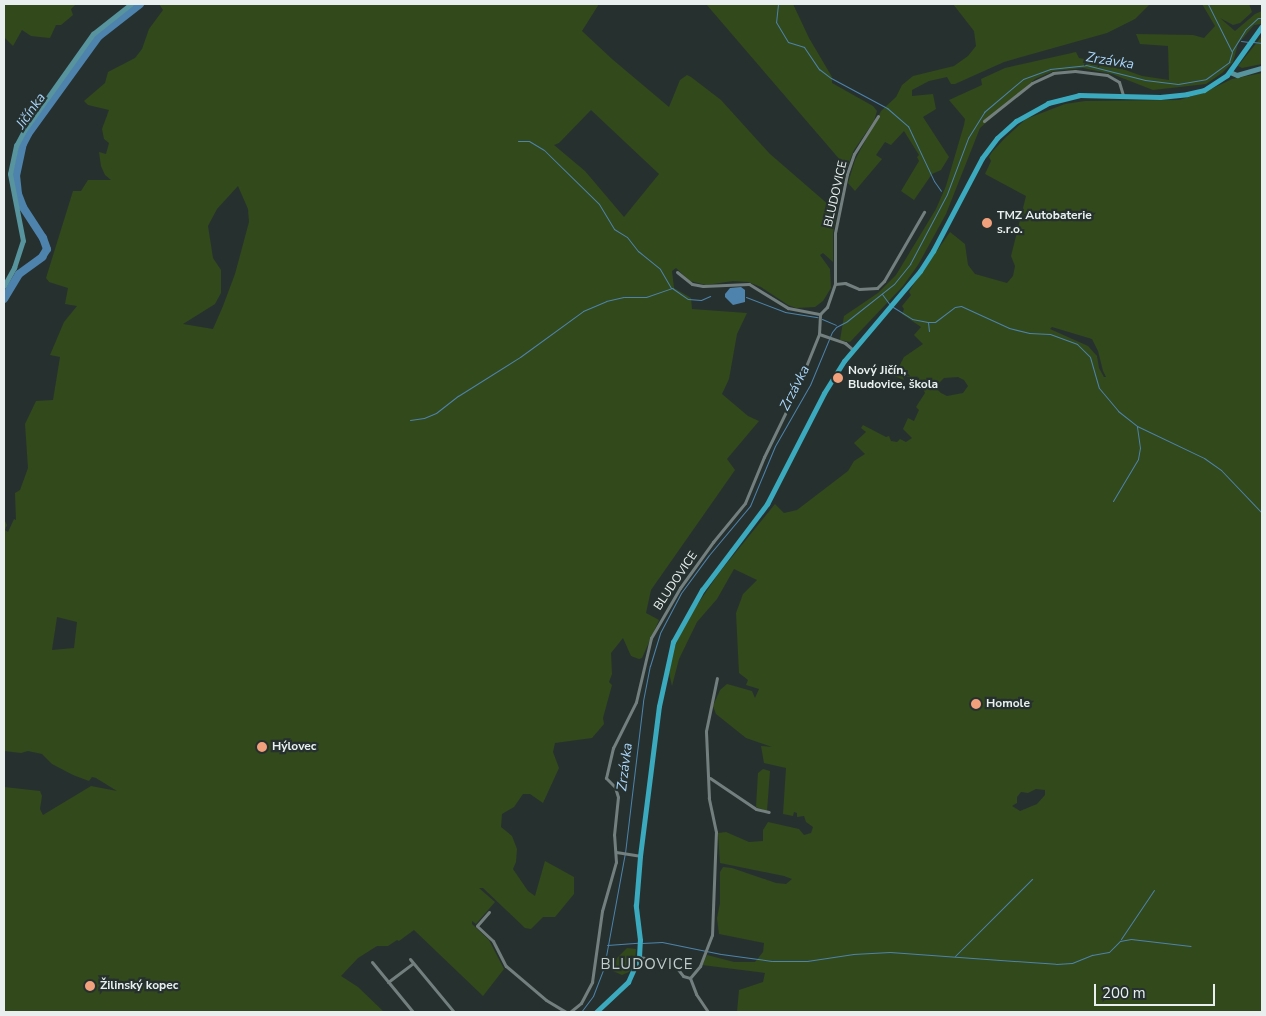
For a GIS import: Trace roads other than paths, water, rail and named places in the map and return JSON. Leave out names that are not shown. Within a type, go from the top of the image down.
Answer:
[{"type":"main road","points":[[596,1012],[628,982],[635,970],[639,957],[640,942],[636,906],[640,856],[660,698],[669,654],[677,632],[702,590],[767,504],[828,387],[852,350],[920,271],[933,252],[982,158],[1004,131],[1030,111],[1055,100],[1089,95],[1160,97],[1192,93],[1212,86],[1230,72],[1262,26]]},
{"type":"street","points":[[4,286],[14,268],[23,241],[12,192],[11,158],[24,131],[93,34],[131,4]]},
{"type":"street","points":[[1230,72],[1236,75],[1262,68]]},
{"type":"street","points":[[984,121],[1032,83],[1053,73],[1074,71],[1107,75],[1119,82],[1123,95]]},
{"type":"street","name":"BLUDOVICE","points":[[489,912],[477,926],[493,941],[506,966],[546,1000],[568,1012],[580,1003],[592,982],[602,911],[618,852],[614,835],[618,797],[615,787],[606,778],[612,748],[636,702],[652,638],[680,588],[713,542],[745,503],[821,334],[820,314],[827,307],[835,284],[835,233],[847,174],[854,154],[878,116]]},
{"type":"street","points":[[835,284],[846,283],[871,290],[879,286],[924,212]]},
{"type":"street","points":[[677,272],[692,284],[703,286],[749,284],[788,308],[820,314]]},
{"type":"street","points":[[821,334],[846,344],[852,350]]},
{"type":"street","points":[[690,978],[700,966],[712,935],[716,832],[709,798],[710,778],[707,722],[717,678]]},
{"type":"street","points":[[710,778],[756,809],[769,812]]},
{"type":"street","points":[[618,852],[640,856]]},
{"type":"street","points":[[639,957],[674,963],[682,976],[690,978]]},
{"type":"street","points":[[410,959],[454,1012]]},
{"type":"street","points":[[372,962],[414,1012]]},
{"type":"street","points":[[388,982],[413,963]]},
{"type":"street","points":[[690,978],[696,994],[708,1012]]},
{"type":"water","points":[[741,287],[745,290],[745,302],[733,305],[725,297],[725,294],[730,288]]},
{"type":"waterway","name":"Jičínka","points":[[4,299],[19,274],[42,257],[47,249],[43,238],[23,207],[18,194],[16,176],[23,144],[28,134],[99,36],[140,4]]},
{"type":"waterway","points":[[778,4],[776,22],[788,42],[804,47],[819,69],[831,78],[887,108],[908,126],[934,181],[941,191]]},
{"type":"waterway","name":"Zrzávka","points":[[581,1012],[593,996],[604,967],[625,853],[643,701],[650,666],[660,633],[681,593],[709,555],[750,506],[775,446],[810,385],[832,332],[836,327],[846,322],[894,284],[910,264],[947,194],[968,138],[984,112],[1023,79],[1050,69],[1086,65],[1145,80],[1178,84],[1206,79],[1229,62],[1232,52],[1208,4]]},
{"type":"waterway","points":[[1232,51],[1246,29],[1258,18],[1262,18]]},
{"type":"waterway","points":[[1241,41],[1249,42]]},
{"type":"waterway","points":[[1253,42],[1262,43]]},
{"type":"waterway","points":[[518,141],[529,141],[544,150],[599,204],[614,229],[627,237],[638,251],[660,269],[671,288]]},
{"type":"waterway","points":[[410,420],[424,418],[436,413],[458,396],[520,357],[583,311],[606,301],[624,297],[646,297],[672,288],[688,299],[701,300],[710,296]]},
{"type":"waterway","points":[[882,294],[890,305]]},
{"type":"waterway","points":[[746,297],[785,312],[818,317]]},
{"type":"waterway","points":[[893,307],[912,319],[935,322],[955,307],[961,306],[1009,328],[1029,333],[1050,334],[1077,344],[1090,357],[1099,388],[1118,411],[1137,426],[1204,458],[1221,470],[1262,513]]},
{"type":"waterway","points":[[822,319],[836,325]]},
{"type":"waterway","points":[[928,322],[929,331]]},
{"type":"waterway","points":[[1113,501],[1138,459],[1140,448],[1137,426]]},
{"type":"waterway","points":[[955,956],[1032,879]]},
{"type":"waterway","points":[[1121,939],[1154,890]]},
{"type":"waterway","points":[[642,943],[662,942],[721,954],[772,961],[807,961],[853,954],[890,952],[1056,964],[1072,963],[1092,955],[1109,952],[1120,941],[1131,939],[1191,946]]},
{"type":"waterway","points":[[607,945],[638,943]]},
{"type":"place","name":"TMZ Autobaterie s.r.o.","points":[[987,223]]},
{"type":"place","name":"Nový Jičín, Bludovice, škola","points":[[838,378]]},
{"type":"place","name":"Homole","points":[[976,704]]},
{"type":"place","name":"Hýlovec","points":[[262,747]]},
{"type":"place","name":"Žilinský kopec","points":[[90,986]]},
{"type":"district","name":"BLUDOVICE","points":[[647,965]]}]
